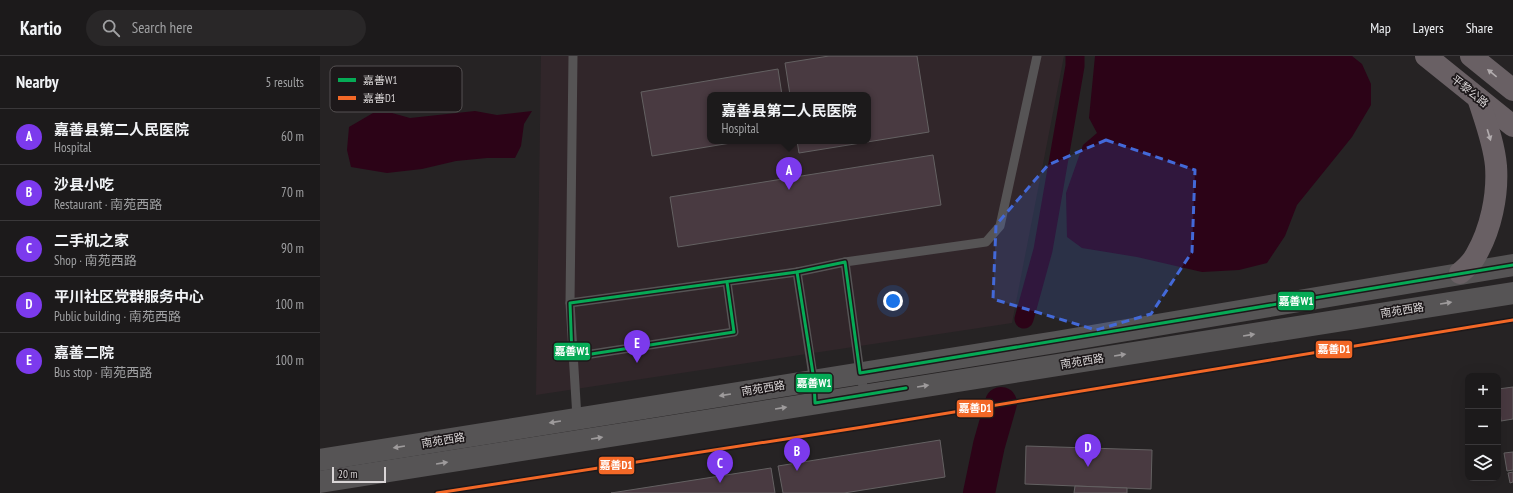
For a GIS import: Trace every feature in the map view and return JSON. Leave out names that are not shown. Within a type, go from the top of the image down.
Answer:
[{"type":"main road","name":"平黎公路","points":[[1426,56],[1513,126]]},
{"type":"main road","points":[[1471,56],[1513,90]]},
{"type":"main road","points":[[1460,273],[1476,256],[1488,229],[1494,202],[1496,167],[1492,143],[1478,98]]},
{"type":"main road","name":"南苑西路","points":[[320,460],[1056,342],[1513,265]]},
{"type":"main road","name":"南苑西路","points":[[320,482],[1513,293]]},
{"type":"lane","points":[[573,56],[570,303],[572,357],[577,418]]},
{"type":"lane","points":[[570,303],[797,272],[845,262],[986,242],[1000,226],[1037,56]]},
{"type":"lane","points":[[845,262],[860,373],[865,395]]},
{"type":"lane","points":[[797,272],[814,380],[815,403]]},
{"type":"lane","points":[[572,357],[734,332],[727,282]]},
{"type":"highlighted area","points":[[1106,140],[1195,170],[1192,252],[1151,314],[1096,330],[993,299],[996,225],[1048,165]]},
{"type":"shaded area","points":[[541,56],[1064,56],[1012,323],[536,395]]},
{"type":"shaded area","points":[[1095,56],[1352,56],[1362,64],[1371,84],[1371,105],[1352,137],[1297,205],[1285,236],[1267,263],[1239,270],[1202,272],[1137,257],[1082,248],[1067,237],[1066,193],[1083,145],[1097,133],[1089,118]]},
{"type":"shaded area","points":[[475,111],[497,115],[532,111],[524,124],[521,146],[515,158],[487,158],[456,161],[422,169],[387,173],[351,167],[347,150],[349,127],[373,113],[392,113],[410,118]]},
{"type":"building","points":[[829,56],[917,56],[929,132],[871,141],[871,92],[790,92],[785,63]]},
{"type":"building","points":[[778,69],[782,92],[707,92],[707,144],[725,144],[652,156],[641,92]]},
{"type":"building","points":[[798,144],[855,144],[799,153]]},
{"type":"building","points":[[933,155],[941,205],[678,247],[670,197]]},
{"type":"building","points":[[1513,387],[1513,419],[1501,421],[1501,389]]},
{"type":"building","points":[[940,440],[945,477],[844,493],[783,493],[778,466]]},
{"type":"building","points":[[1026,446],[1152,450],[1151,489],[1025,484]]},
{"type":"building","points":[[1513,452],[1513,470],[1507,471],[1504,453]]},
{"type":"building","points":[[771,468],[775,493],[611,493]]},
{"type":"building","points":[[1513,472],[1513,482],[1510,483],[1508,473]]},
{"type":"building","points":[[1075,486],[1127,488],[1127,493],[1074,493]]},
{"type":"waterway","points":[[1024,319],[1043,250],[1075,66],[1075,56]]},
{"type":"waterway","points":[[979,493],[989,445],[1001,403]]},
{"type":"transit line","name":"嘉善W1","points":[[727,282],[734,332],[572,357],[570,303],[797,272],[845,262],[860,373],[1513,265]]},
{"type":"transit line","name":"嘉善W1","points":[[797,272],[814,380],[815,403],[906,388]]},
{"type":"transit line","name":"嘉善D1","points":[[437,493],[863,427],[1513,320]]},
{"type":"place","name":"嘉善县第二人民医院","points":[[789,190]]},
{"type":"place","name":"嘉善二院","points":[[637,363]]},
{"type":"place","name":"平川社区党群服务中心","points":[[1088,467]]},
{"type":"place","name":"沙县小吃","points":[[797,471]]},
{"type":"place","name":"二手机之家","points":[[720,483]]}]
